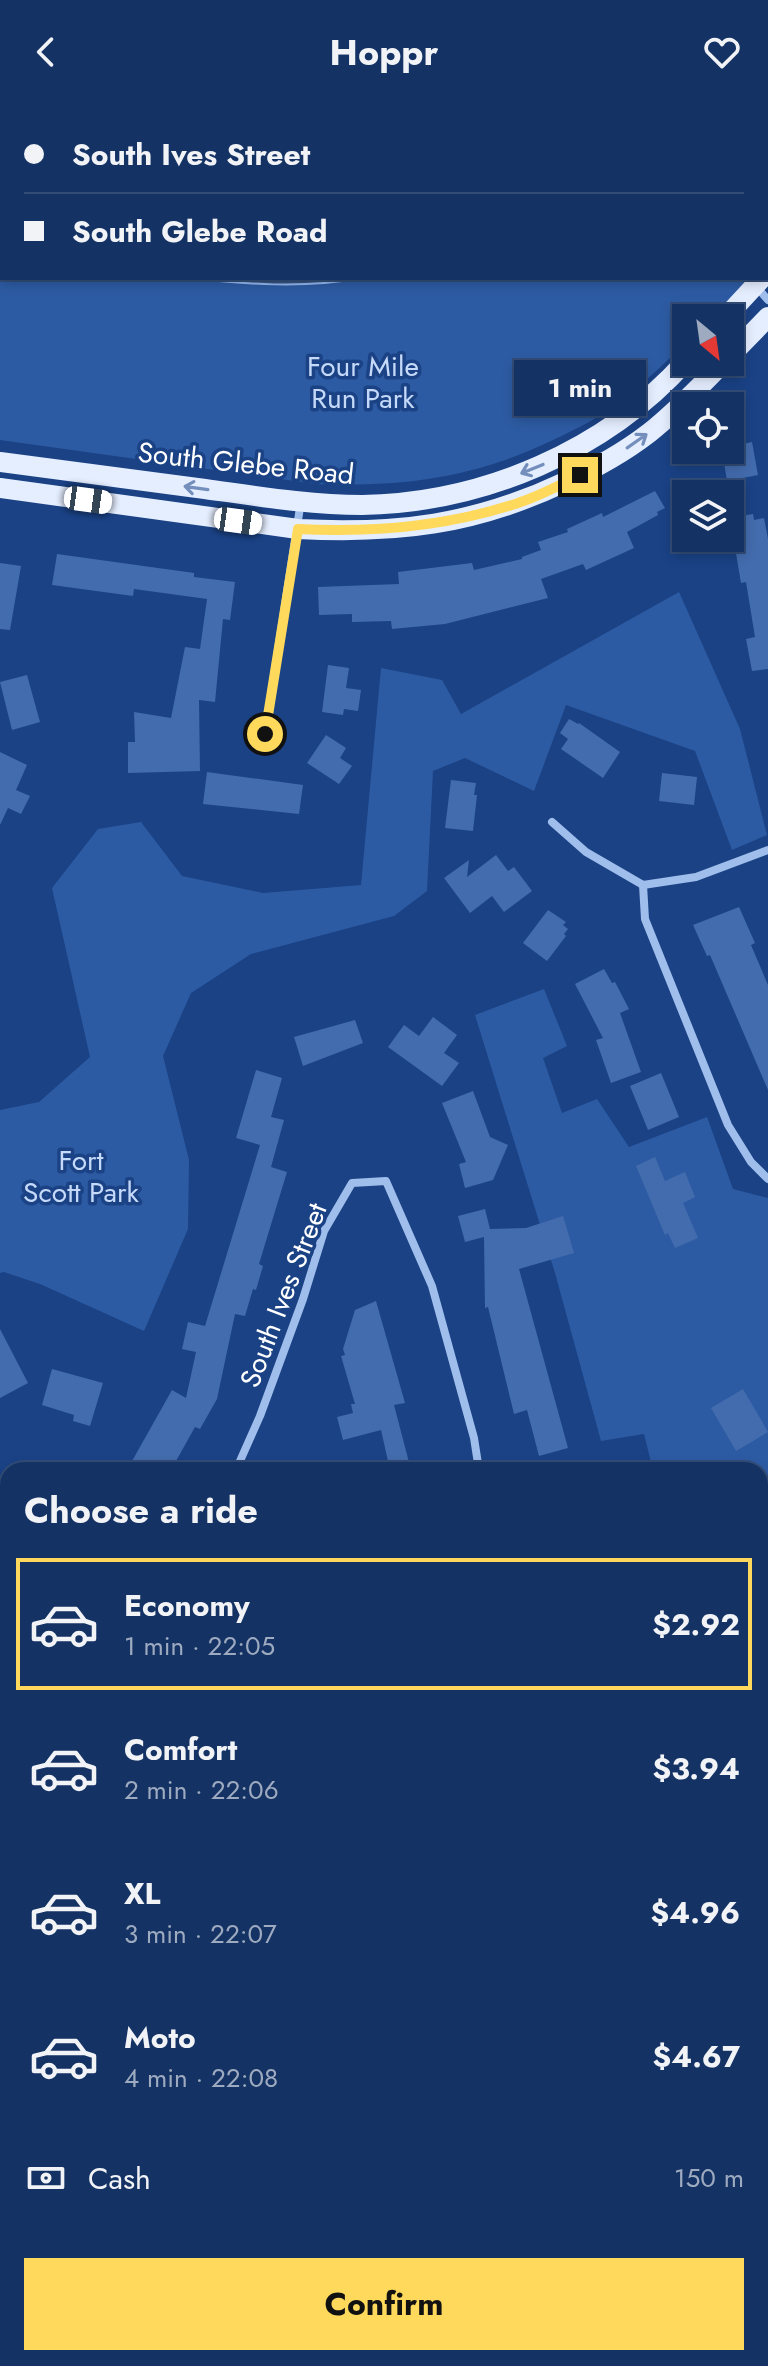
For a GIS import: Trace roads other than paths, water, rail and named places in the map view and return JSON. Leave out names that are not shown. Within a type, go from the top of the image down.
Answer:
[{"type":"main road","points":[[740,304],[764,282]]},
{"type":"main road","points":[[744,342],[768,317]]},
{"type":"main road","name":"South Glebe Road","points":[[0,462],[301,501],[361,505],[402,502],[488,485],[530,470],[603,432],[672,376]]},
{"type":"main road","name":"South Glebe Road","points":[[0,488],[298,529],[342,531],[426,526],[521,503],[603,463],[648,434],[709,376]]},
{"type":"street","points":[[265,734],[301,501]]},
{"type":"street","points":[[552,822],[586,852],[643,885],[696,877],[768,850]]},
{"type":"street","points":[[643,885],[645,919],[728,1125],[751,1162],[768,1179]]},
{"type":"street","name":"South Ives Street","points":[[240,1462],[298,1313],[324,1231],[352,1183],[386,1181],[432,1286],[474,1438],[478,1462]]},
{"type":"park label","name":"Four Mile Run Park","points":[[363,382]]},
{"type":"park label","name":"Fort Scott Park","points":[[81,1176]]}]
